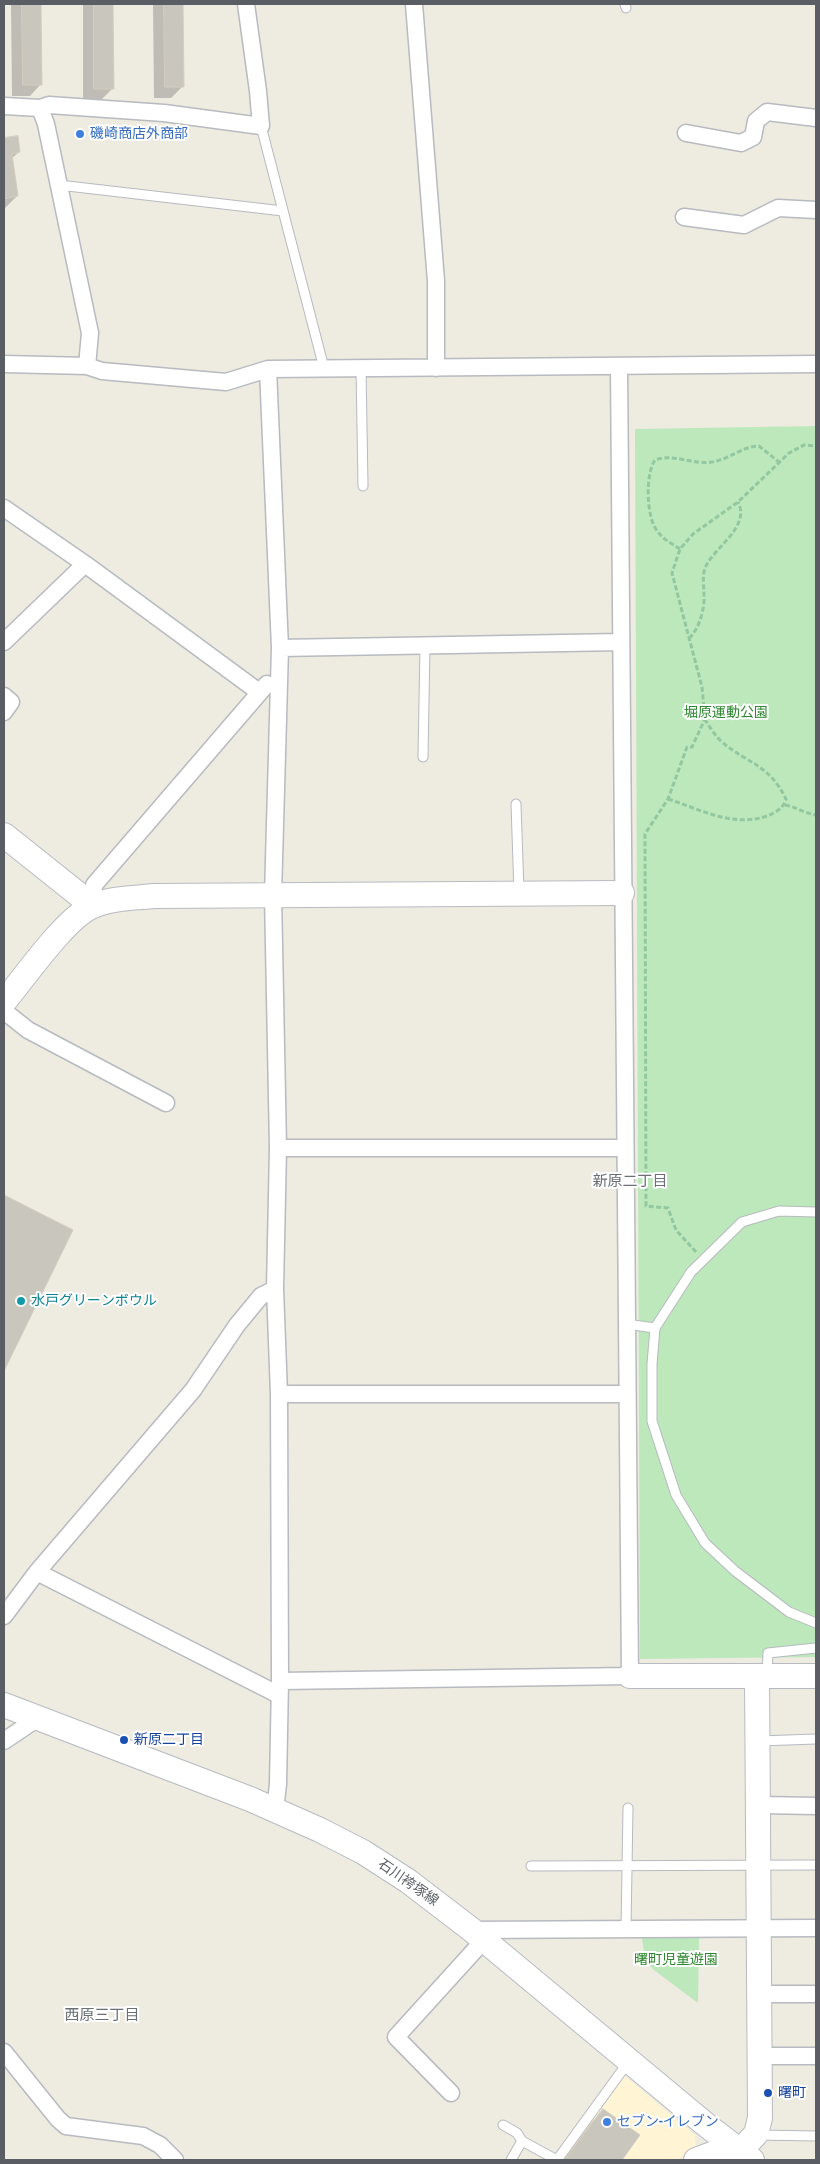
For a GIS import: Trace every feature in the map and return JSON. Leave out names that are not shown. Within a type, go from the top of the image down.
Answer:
[{"type":"street","points":[[4,106],[40,108],[50,105],[164,113],[261,126],[246,4]]},
{"type":"street","points":[[410,4],[436,281],[436,368]]},
{"type":"street","points":[[40,108],[46,124],[90,333],[87,366]]},
{"type":"street","points":[[686,134],[741,143],[753,136],[756,121],[767,112],[816,118]]},
{"type":"street","points":[[684,217],[744,225],[778,208],[816,210]]},
{"type":"street","points":[[4,364],[87,366],[102,371],[226,382],[268,369],[816,364]]},
{"type":"street","points":[[619,367],[626,1394],[630,1676]]},
{"type":"street","points":[[268,369],[280,648],[274,895],[278,1148],[276,1289],[279,1394],[279,1688],[278,1784],[275,1810]]},
{"type":"street","points":[[7,514],[85,564],[259,692]]},
{"type":"street","points":[[4,642],[85,564]]},
{"type":"street","points":[[280,648],[621,642]]},
{"type":"street","points":[[93,906],[94,885],[278,672]]},
{"type":"street","points":[[4,696],[11,702],[4,712]]},
{"type":"street","points":[[4,835],[93,906]]},
{"type":"street","points":[[4,1002],[64,929],[93,906],[125,898],[154,896],[622,893]]},
{"type":"street","points":[[4,1011],[28,1030],[166,1103]]},
{"type":"street","points":[[278,1148],[625,1148]]},
{"type":"street","points":[[4,1616],[37,1572],[193,1390],[237,1325],[261,1296],[276,1289]]},
{"type":"street","points":[[279,1394],[626,1394]]},
{"type":"street","points":[[37,1572],[279,1688],[630,1676],[816,1676]]},
{"type":"street","points":[[696,2160],[720,2151],[746,2151],[760,2118],[761,2056],[757,1928],[758,1741],[762,1676]]},
{"type":"street","name":"石川袴塚線","points":[[4,1705],[275,1810],[363,1852],[408,1881],[478,1935],[629,2061],[746,2151]]},
{"type":"street","points":[[4,1740],[38,1718]]},
{"type":"street","points":[[759,1805],[816,1806]]},
{"type":"street","points":[[451,2094],[396,2037],[478,1935],[626,1929],[816,1928]]},
{"type":"street","points":[[759,1994],[816,1994]]},
{"type":"street","points":[[4,2052],[58,2119],[66,2126],[143,2136],[160,2145],[176,2160]]},
{"type":"street","points":[[761,2056],[816,2056]]},
{"type":"lane","points":[[261,126],[324,368]]},
{"type":"lane","points":[[59,185],[283,211]]},
{"type":"lane","points":[[361,368],[363,486]]},
{"type":"lane","points":[[423,757],[425,646]]},
{"type":"lane","points":[[516,804],[519,894]]},
{"type":"lane","points":[[816,1212],[779,1210],[742,1222],[691,1272],[655,1328],[652,1364],[652,1421],[676,1494],[705,1543],[735,1571],[789,1612],[816,1623]]},
{"type":"lane","points":[[626,1324],[655,1328]]},
{"type":"lane","points":[[762,1676],[768,1653],[816,1648]]},
{"type":"lane","points":[[758,1741],[816,1739]]},
{"type":"lane","points":[[626,1929],[628,1808]]},
{"type":"lane","points":[[531,1866],[816,1865]]},
{"type":"lane","points":[[503,2125],[516,2133],[522,2141],[557,2160],[629,2061]]},
{"type":"lane","points":[[746,2151],[816,2136]]},
{"type":"lane","points":[[511,2160],[522,2141]]},
{"type":"path","points":[[704,1260],[676,1230],[668,1208],[646,1206],[645,834],[668,799],[687,746],[692,747],[705,719],[702,687],[672,573],[680,549],[693,534],[738,502],[789,453],[804,445],[816,446]]},
{"type":"path","points":[[680,549],[657,532],[652,520],[648,488],[651,466],[655,460],[669,457],[699,463],[712,462],[722,460],[746,446],[759,446],[779,462]]},
{"type":"path","points":[[689,638],[694,634],[704,603],[703,576],[706,566],[740,519],[742,508],[738,502]]},
{"type":"path","points":[[668,799],[704,813],[738,821],[762,818],[774,814],[785,804],[786,799],[781,788],[764,769],[723,742],[705,719]]},
{"type":"path","points":[[785,804],[794,806],[804,813],[816,815]]},
{"type":"shaded area","points":[[625,2076],[695,2135],[696,2150],[677,2160],[568,2160],[565,2158]]},
{"type":"green space","name":"堀原運動公園","points":[[816,426],[816,1657],[640,1659],[635,429]]},
{"type":"green space","name":"曙町児童遊園","points":[[642,1938],[699,1938],[698,2003],[654,1970],[645,1960]]},
{"type":"building","points":[[22,4],[41,4],[42,85],[23,85]]},
{"type":"building","points":[[94,4],[113,4],[114,89],[94,89]]},
{"type":"building","points":[[164,4],[183,4],[184,87],[165,87]]},
{"type":"building","points":[[18,136],[20,152],[12,154],[18,196],[4,199],[4,138]]},
{"type":"building","name":"水戸グリーンボウル","points":[[4,1195],[73,1230],[4,1371]]},
{"type":"building","name":"セブン-イレブン","points":[[603,2109],[640,2135],[622,2160],[566,2160]]},
{"type":"place","name":"磯崎商店外商部","points":[[80,134]]},
{"type":"place","name":"水戸グリーンボウル","points":[[21,1301]]},
{"type":"place","name":"新原二丁目","points":[[124,1740]]},
{"type":"place","name":"曙町","points":[[768,2093]]},
{"type":"place","name":"セブン-イレブン","points":[[607,2122]]},
{"type":"district","name":"新原二丁目","points":[[630,1182]]},
{"type":"district","name":"西原三丁目","points":[[102,2016]]}]
